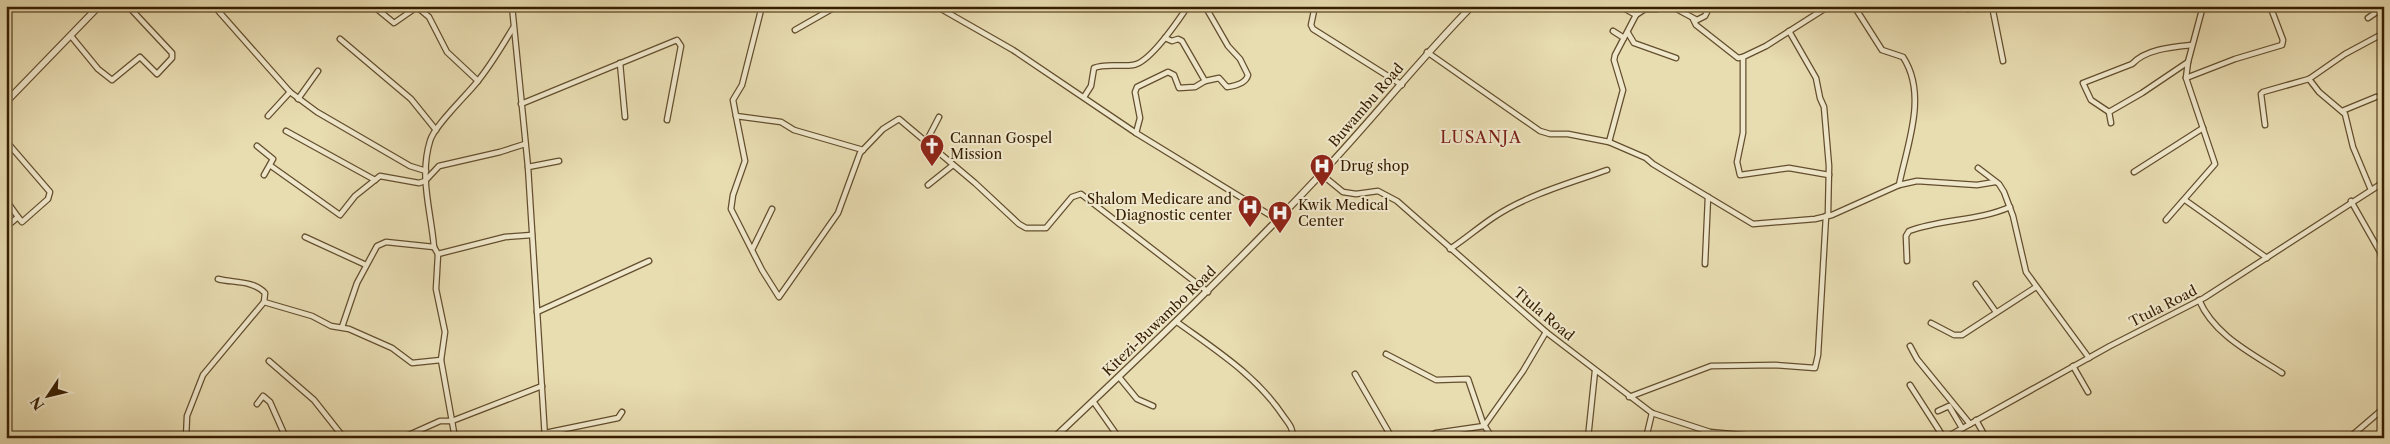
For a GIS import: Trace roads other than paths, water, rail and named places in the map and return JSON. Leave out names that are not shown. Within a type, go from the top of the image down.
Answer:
[{"type":"street","points":[[6,102],[99,6]]},
{"type":"street","points":[[71,36],[98,68],[112,80],[140,57],[157,74],[172,58],[172,53],[128,6]]},
{"type":"street","points":[[214,6],[290,92],[317,112],[410,166],[426,171]]},
{"type":"street","points":[[512,6],[528,167],[545,435],[618,418],[622,412]]},
{"type":"street","points":[[762,6],[742,85],[733,100],[745,161],[733,195],[731,209],[753,248],[762,270],[779,297],[838,213],[863,150],[883,129],[899,119],[910,126],[1017,223],[1026,228],[1043,229],[1049,227],[1068,201],[1074,196],[1081,194],[1208,292]]},
{"type":"street","points":[[794,30],[837,6]]},
{"type":"street","points":[[936,6],[1013,50],[1136,133],[1278,220]]},
{"type":"street","points":[[1084,97],[1091,86],[1095,67],[1137,64],[1165,38],[1188,6]]},
{"type":"street","points":[[1136,133],[1140,118],[1134,92],[1136,87],[1168,72],[1174,75],[1179,88],[1195,87],[1205,81],[1219,78],[1227,87],[1246,80],[1248,75],[1240,59],[1228,46],[1205,6]]},
{"type":"street","points":[[1315,6],[1311,25],[1313,29],[1402,85]]},
{"type":"street","name":"Buwambu Road","points":[[1278,220],[1402,85],[1427,52],[1472,6]]},
{"type":"street","points":[[1620,6],[1636,16]]},
{"type":"street","points":[[1608,142],[1623,90],[1614,60],[1615,54],[1636,16],[1645,8],[1657,9],[1661,6]]},
{"type":"street","points":[[1671,6],[1700,20],[1705,16],[1710,6]]},
{"type":"street","points":[[1693,18],[1696,25],[1738,58],[1766,46],[1828,6]]},
{"type":"street","points":[[1854,6],[1882,50],[1904,57],[1914,86],[1916,104],[1899,185]]},
{"type":"street","points":[[1992,6],[2003,61]]},
{"type":"street","points":[[2166,220],[2216,164],[2186,78],[2192,45],[2203,6]]},
{"type":"street","points":[[2186,78],[2235,59],[2282,44],[2283,40],[2272,10],[2276,6]]},
{"type":"street","points":[[377,9],[394,23],[417,7],[429,17],[447,52],[478,81]]},
{"type":"street","points":[[2368,18],[2384,7]]},
{"type":"street","points":[[455,438],[442,360],[445,332],[436,289],[438,254],[434,247],[425,181],[430,141],[436,130],[478,81],[513,28]]},
{"type":"street","points":[[1613,31],[1624,38]]},
{"type":"street","points":[[1629,397],[1711,366],[1775,365],[1815,368],[1818,355],[1829,175],[1824,107],[1816,78],[1789,31]]},
{"type":"street","points":[[1628,33],[1634,43],[1676,58]]},
{"type":"street","points":[[2266,126],[2262,94],[2309,79],[2345,54],[2384,33]]},
{"type":"street","points":[[340,38],[411,99],[436,130]]},
{"type":"street","points":[[1165,38],[1172,41],[1178,39],[1182,41],[1205,81]]},
{"type":"street","points":[[521,104],[673,40],[680,43],[667,120]]},
{"type":"street","points":[[2111,123],[2109,112],[2090,100],[2083,83],[2132,64],[2136,59],[2155,52],[2192,45]]},
{"type":"street","points":[[1427,52],[1540,131],[1550,134],[1568,134],[1608,142],[1646,158],[1753,224],[1832,215],[1899,185],[1917,181],[1977,185],[1995,182]]},
{"type":"street","points":[[1743,56],[1742,133],[1738,162],[1740,175],[1789,168],[1829,175]]},
{"type":"street","points":[[2109,112],[2134,98],[2188,62]]},
{"type":"street","points":[[620,63],[625,117]]},
{"type":"street","points":[[298,98],[318,71]]},
{"type":"street","points":[[2309,79],[2319,92],[2342,111],[2356,157],[2371,190]]},
{"type":"street","points":[[268,116],[290,92]]},
{"type":"street","points":[[2342,111],[2376,97]]},
{"type":"street","points":[[736,116],[781,122],[794,130],[863,150]]},
{"type":"street","points":[[926,142],[939,117]]},
{"type":"street","points":[[2134,172],[2202,128]]},
{"type":"street","points":[[286,131],[375,180]]},
{"type":"street","points":[[6,141],[50,192],[48,199],[22,222],[6,200]]},
{"type":"street","points":[[270,166],[340,215],[355,196],[383,175],[408,182],[425,181],[438,166],[500,152],[525,144]]},
{"type":"street","points":[[257,146],[271,157],[270,166],[264,175]]},
{"type":"street","points":[[528,167],[559,161]]},
{"type":"street","points":[[928,184],[953,164]]},
{"type":"street","points":[[1978,168],[2001,188],[2010,207],[2022,264],[2036,287],[2089,358]]},
{"type":"street","points":[[1450,249],[1493,217],[1548,191],[1607,170]]},
{"type":"street","name":"Ttula Road","points":[[1321,174],[1343,192],[1350,194],[1378,191],[1386,194],[1546,332],[1595,372],[1652,413],[1721,434],[1774,438]]},
{"type":"street","name":"Ttula Road","points":[[1945,438],[2074,366],[2199,300],[2384,182]]},
{"type":"street","points":[[1705,264],[1708,197]]},
{"type":"street","points":[[2185,200],[2267,258]]},
{"type":"street","points":[[2352,201],[2382,250],[2384,268]]},
{"type":"street","points":[[1907,261],[1906,236],[1909,231],[1939,222],[1998,212],[2010,207]]},
{"type":"street","points":[[753,248],[772,209]]},
{"type":"street","points":[[6,227],[18,217]]},
{"type":"street","name":"Kitezi-Buwambo Road","points":[[1054,438],[1208,292],[1278,220]]},
{"type":"street","points":[[438,254],[505,237],[532,235]]},
{"type":"street","points":[[305,237],[366,265]]},
{"type":"street","points":[[342,327],[366,265],[377,246],[381,243],[434,247]]},
{"type":"street","points":[[537,312],[649,261]]},
{"type":"street","points":[[186,438],[187,416],[203,374],[264,302],[265,293],[261,289],[241,282],[218,279]]},
{"type":"street","points":[[1976,284],[1996,312]]},
{"type":"street","points":[[1931,323],[1954,335],[1962,335],[2036,287]]},
{"type":"street","points":[[2199,300],[2205,315],[2234,342],[2282,373]]},
{"type":"street","points":[[264,302],[312,316],[332,327],[342,327],[392,348],[412,363],[442,360]]},
{"type":"street","points":[[1177,322],[1242,370],[1261,387],[1291,428],[1292,438]]},
{"type":"street","points":[[1426,438],[1436,433],[1484,426],[1523,371],[1546,332]]},
{"type":"street","points":[[1910,346],[1917,359],[1970,424]]},
{"type":"street","points":[[1386,354],[1436,380],[1468,379],[1484,426],[1492,438]]},
{"type":"street","points":[[269,361],[314,400],[344,438]]},
{"type":"street","points":[[2074,366],[2088,392]]},
{"type":"street","points":[[1588,438],[1595,372]]},
{"type":"street","points":[[1356,374],[1392,438]]},
{"type":"street","points":[[1119,377],[1137,399],[1153,406]]},
{"type":"street","points":[[1910,385],[1945,438]]},
{"type":"street","points":[[402,438],[440,421],[452,421],[542,386]]},
{"type":"street","points":[[257,404],[263,396],[270,402],[286,438]]},
{"type":"street","points":[[1093,401],[1119,438]]},
{"type":"street","points":[[1938,411],[1949,406],[1962,428]]},
{"type":"street","points":[[2349,438],[2384,408]]},
{"type":"street","points":[[1646,438],[1652,413]]},
{"type":"street","points":[[1976,420],[1986,438]]},
{"type":"street","points":[[1448,432],[1449,438]]},
{"type":"place","name":"Cannan Gospel Mission","points":[[932,167]]},
{"type":"place","name":"Drug shop","points":[[1322,187]]},
{"type":"place","name":"Shalom Medicare and Diagnostic center","points":[[1250,228]]},
{"type":"place","name":"Kwik Medical Center","points":[[1280,234]]},
{"type":"district","name":"LUSANJA","points":[[1481,137]]}]
